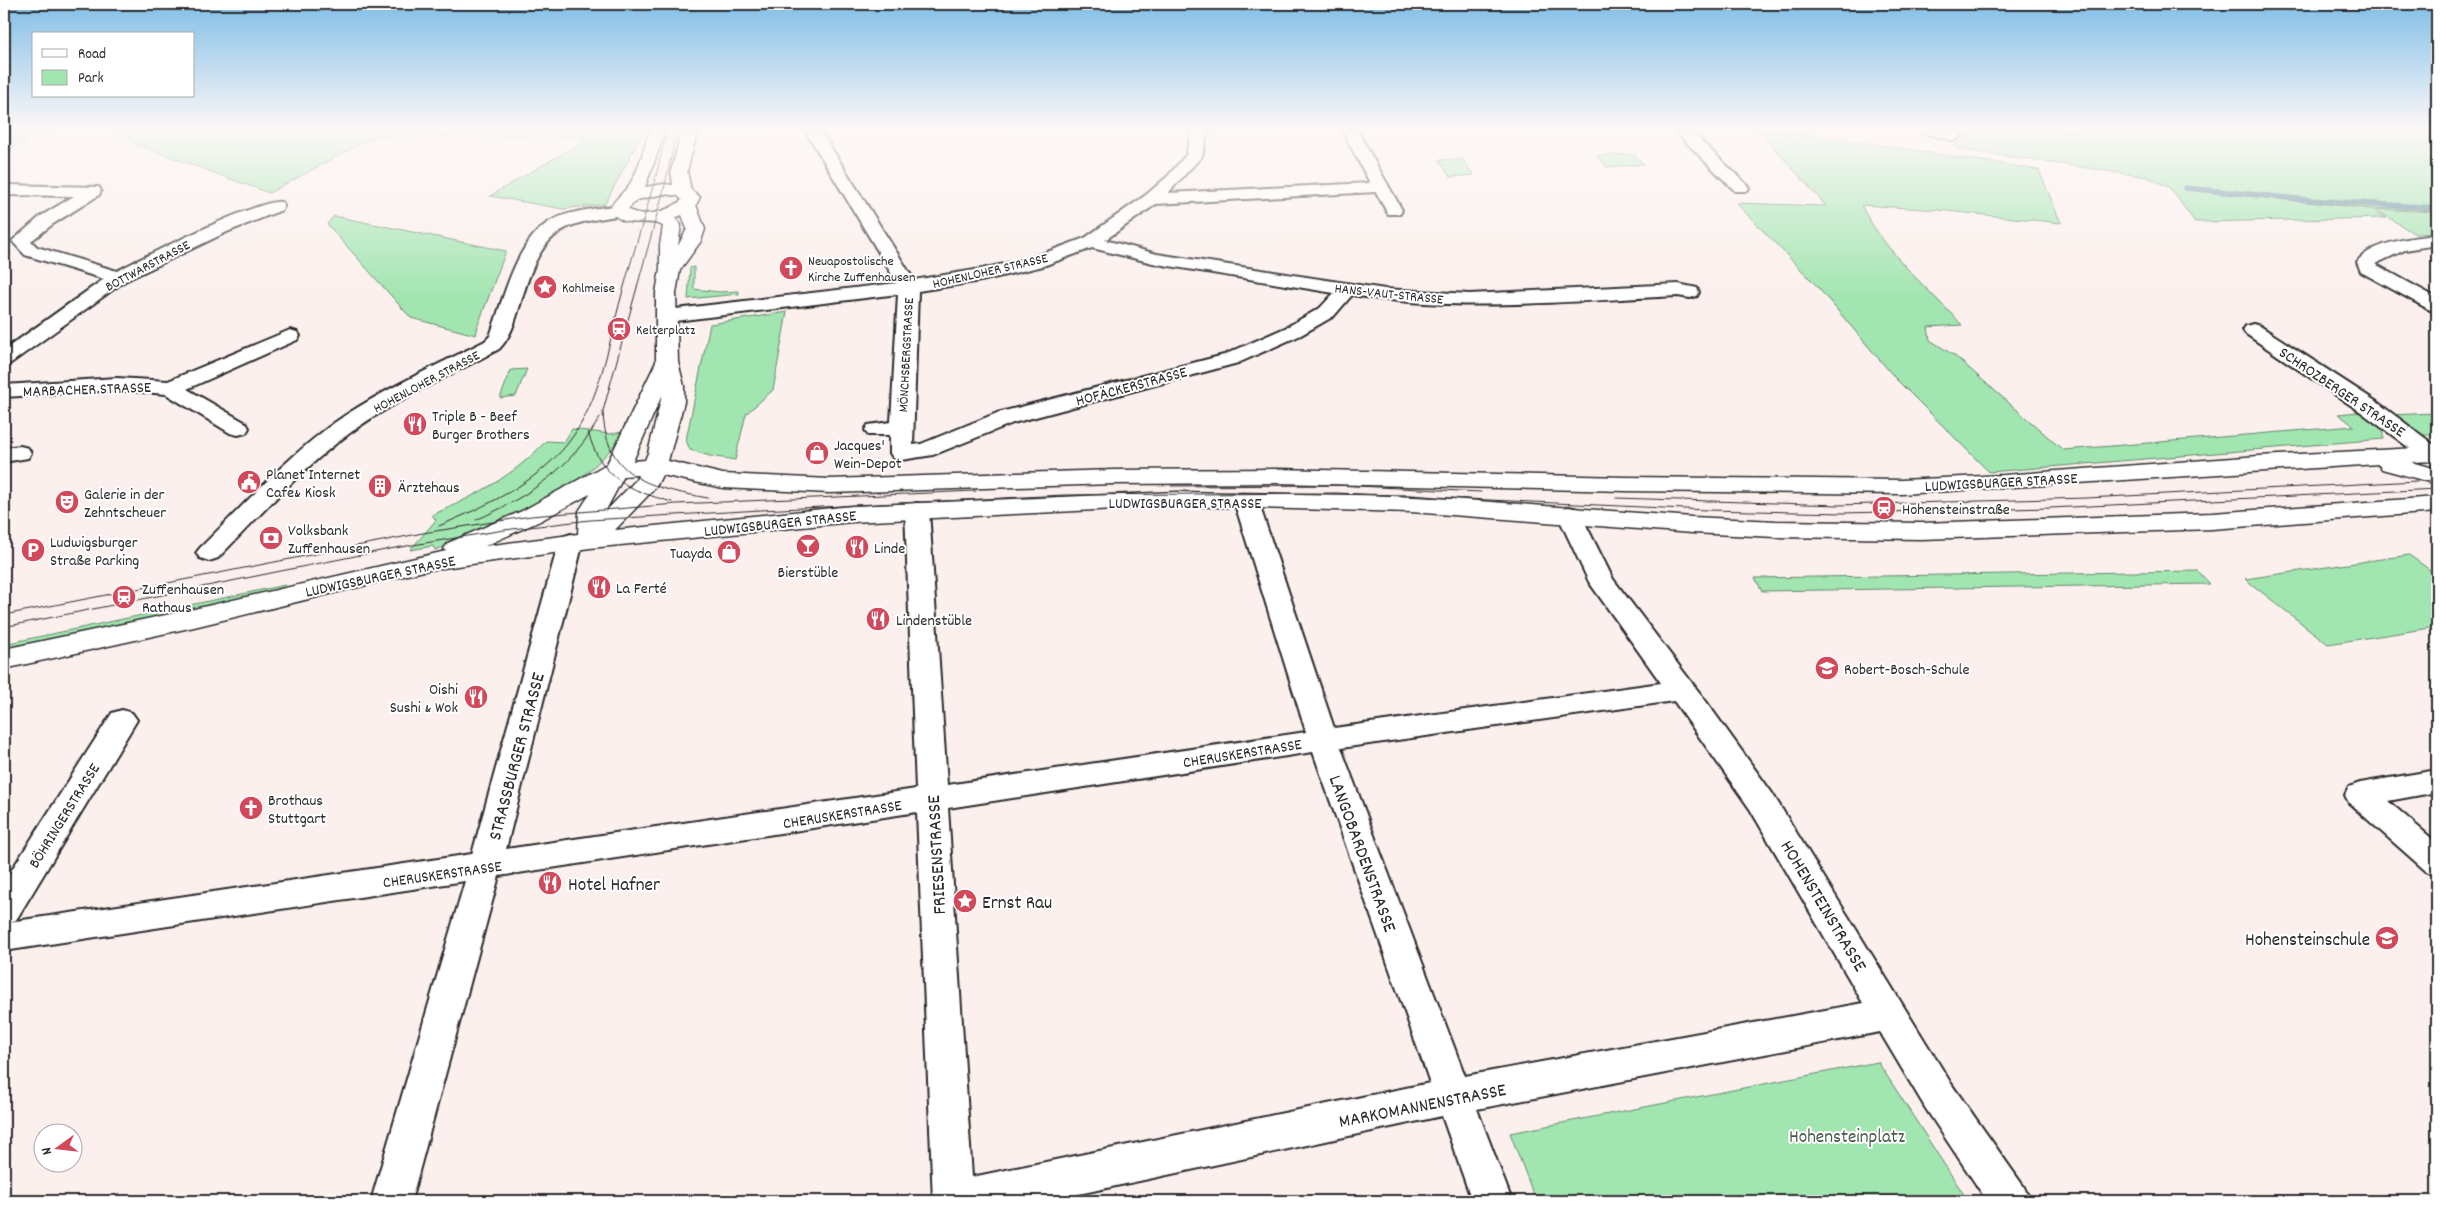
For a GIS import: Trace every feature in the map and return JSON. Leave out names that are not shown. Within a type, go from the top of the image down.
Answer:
[{"type":"main road","points":[[636,186],[624,203],[622,213],[636,218],[656,217],[675,212],[685,198]]},
{"type":"main road","points":[[670,269],[692,241],[696,229],[682,186]]},
{"type":"main road","points":[[624,203],[653,190],[685,198]]},
{"type":"main road","points":[[581,541],[639,492],[656,466],[673,402],[673,386],[667,362],[666,293],[670,269],[669,244],[672,225],[668,221],[656,217]]},
{"type":"main road","points":[[581,541],[592,511],[614,470],[632,442],[645,406],[667,362]]},
{"type":"main road","name":"LUDWIGSBURGER STRASSE","points":[[614,470],[656,466],[723,480],[760,484],[830,486],[1114,477],[1267,476],[1564,483],[1930,486],[2359,457],[2435,454]]},
{"type":"main road","points":[[2359,457],[2437,477]]},
{"type":"main road","points":[[428,562],[531,516],[614,470]]},
{"type":"main road","points":[[1564,483],[1570,514]]},
{"type":"main road","name":"LUDWIGSBURGER STRASSE","points":[[4,659],[175,622],[428,562],[581,541],[852,514],[1177,499],[1411,504],[1570,514],[1701,525],[1921,531],[2212,521],[2437,505]]},
{"type":"street","name":"MÖNCHSBERGSTRASSE","points":[[847,186],[909,287],[906,306],[901,452]]},
{"type":"street","name":"HOHENLOHER STRASSE","points":[[667,316],[909,287],[981,275],[1037,262],[1091,242],[1152,199],[1165,186]]},
{"type":"street","points":[[1152,199],[1380,188],[1394,210]]},
{"type":"street","points":[[4,190],[93,191],[47,220],[21,241],[30,250],[118,277]]},
{"type":"street","name":"HOHENLOHER STRASSE","points":[[208,553],[310,454],[343,428],[370,411],[492,345],[499,338],[529,258],[538,241],[554,226],[624,203]]},
{"type":"street","name":"BOTTWARSTRASSE","points":[[4,360],[118,277],[221,228],[276,206]]},
{"type":"street","points":[[2437,240],[2403,244],[2384,250],[2366,262],[2367,268],[2437,306]]},
{"type":"street","name":"HANS-VAUT-STRASSE","points":[[1091,242],[1157,259],[1385,295],[1469,300],[1678,290],[1690,292]]},
{"type":"street","name":"HOFÄCKERSTRASSE","points":[[901,452],[925,450],[1005,418],[1231,359],[1294,331],[1319,317],[1327,312],[1347,289]]},
{"type":"street","name":"SCHROZBERGER STRASSE","points":[[2253,330],[2435,454]]},
{"type":"street","name":"MARBACHER STRASSE","points":[[170,388],[290,336]]},
{"type":"street","name":"MARBACHER STRASSE","points":[[4,391],[117,384],[170,388],[238,428]]},
{"type":"street","name":"MÖNCHSBERGSTRASSE","points":[[876,430],[901,428]]},
{"type":"street","name":"LANGOBARDENSTRASSE","points":[[1246,501],[1323,740],[1492,1201]]},
{"type":"street","name":"FRIESENSTRASSE","points":[[917,510],[953,1201]]},
{"type":"street","name":"HOHENSTEINSTRASSE","points":[[1570,514],[1590,563],[1602,582],[1680,690],[1695,707],[1761,801],[1891,1014],[1939,1097],[2010,1201]]},
{"type":"street","name":"STRASSBURGER STRASSE","points":[[391,1201],[485,867],[581,541]]},
{"type":"street","name":"CHERUSKERSTRASSE","points":[[4,937],[485,867],[1323,740],[1680,690]]},
{"type":"street","name":"BÖHRINGERSTRASSE","points":[[4,910],[122,720]]},
{"type":"street","points":[[2437,781],[2360,795],[2437,862]]},
{"type":"street","name":"MARKOMANNENSTRASSE","points":[[953,1201],[1454,1096],[1891,1014]]},
{"type":"green space","points":[[250,186],[282,186],[269,193]]},
{"type":"green space","points":[[507,186],[614,186],[605,204],[563,209],[490,196]]},
{"type":"green space","points":[[1808,186],[2046,186],[2061,223],[1938,210],[1861,205],[1894,253],[1962,325],[1928,327],[1930,340],[1955,356],[2063,450],[2354,426],[2338,414],[2359,412],[2383,428],[2383,439],[1989,472],[1896,379],[1815,284],[1736,203],[1826,206]]},
{"type":"green space","points":[[2166,186],[2437,186],[2437,211],[2371,208],[2191,190],[2372,209],[2387,218],[2195,222],[2170,188]]},
{"type":"green space","points":[[2375,209],[2437,212],[2437,233],[2415,234]]},
{"type":"green space","points":[[334,216],[506,251],[476,335],[411,318],[327,224]]},
{"type":"green space","points":[[694,267],[694,289],[719,292],[739,291],[739,294],[688,299],[690,268]]},
{"type":"green space","points":[[787,312],[773,390],[746,414],[735,460],[710,456],[690,450],[686,440],[710,324]]},
{"type":"green space","points":[[527,369],[516,396],[500,398],[511,370]]},
{"type":"green space","points":[[2437,413],[2437,435],[2418,435],[2389,415]]},
{"type":"green space","points":[[572,429],[610,434],[623,432],[608,452],[588,471],[540,504],[513,518],[435,550],[433,546],[410,550],[436,520],[432,515],[507,475],[521,465],[546,441],[564,442]]},
{"type":"green space","points":[[2409,555],[2437,575],[2437,627],[2328,644],[2245,579]]},
{"type":"green space","points":[[2198,571],[2210,584],[1762,591],[1755,578]]},
{"type":"green space","points":[[285,585],[286,588],[4,650],[4,644]]},
{"type":"green space","name":"Hohensteinplatz","points":[[1878,1062],[1968,1201],[1536,1201],[1510,1133]]},
{"type":"waterway","points":[[2186,188],[2309,200],[2437,208]]},
{"type":"tram line","points":[[439,526],[492,502],[525,482],[555,458],[579,427],[596,391],[602,372],[653,186]]},
{"type":"tram line","points":[[665,186],[603,411],[606,434],[612,451],[622,465],[635,476],[650,484],[668,490],[708,498]]},
{"type":"tram line","points":[[589,435],[600,417]]},
{"type":"tram line","points":[[476,520],[531,491],[547,479],[562,466],[589,435]]},
{"type":"tram line","points":[[589,435],[600,461],[618,480],[642,492],[672,502]]},
{"type":"tram line","points":[[1616,498],[1838,505],[2087,498],[2437,480]]},
{"type":"tram line","points":[[1171,486],[1337,485],[1481,492]]},
{"type":"tram line","points":[[4,627],[395,548],[504,530],[590,520],[761,510],[1064,495],[1337,493],[1707,510],[1843,513],[2050,508],[2437,489]]},
{"type":"tram line","points":[[4,615],[423,533],[531,516],[676,504],[976,491]]},
{"type":"place","name":"Neuapostolische Kirche Zuffenhausen","points":[[791,268]]},
{"type":"place","name":"Kohlmeise","points":[[545,287]]},
{"type":"place","name":"Kelterplatz","points":[[619,329]]},
{"type":"place","name":"Triple B - Beef Burger Brothers","points":[[415,424]]},
{"type":"place","name":"Jacques' Wein-Depot","points":[[817,453]]},
{"type":"place","name":"Planet Internet Cafe& Kiosk","points":[[249,482]]},
{"type":"place","name":"Ärztehaus","points":[[380,486]]},
{"type":"place","name":"Galerie in der Zehntscheuer","points":[[67,502]]},
{"type":"place","name":"Hohensteinstraße","points":[[1884,508]]},
{"type":"place","name":"Volksbank Zuffenhausen","points":[[271,538]]},
{"type":"place","name":"Bierstüble","points":[[808,546]]},
{"type":"place","name":"Linde","points":[[857,547]]},
{"type":"place","name":"Ludwigsburger Straße Parking","points":[[33,550]]},
{"type":"place","name":"Tuayda","points":[[729,552]]},
{"type":"place","name":"La Ferté","points":[[599,587]]},
{"type":"place","name":"Zuffenhausen Rathaus","points":[[124,597]]},
{"type":"place","name":"Lindenstüble","points":[[878,619]]},
{"type":"place","name":"Robert-Bosch-Schule","points":[[1827,668]]},
{"type":"place","name":"Oishi Sushi & Wok","points":[[476,697]]},
{"type":"place","name":"Brothaus Stuttgart","points":[[251,808]]},
{"type":"place","name":"Hotel Hafner","points":[[550,883]]},
{"type":"place","name":"Ernst Rau","points":[[965,901]]},
{"type":"place","name":"Hohensteinschule","points":[[2387,938]]}]
